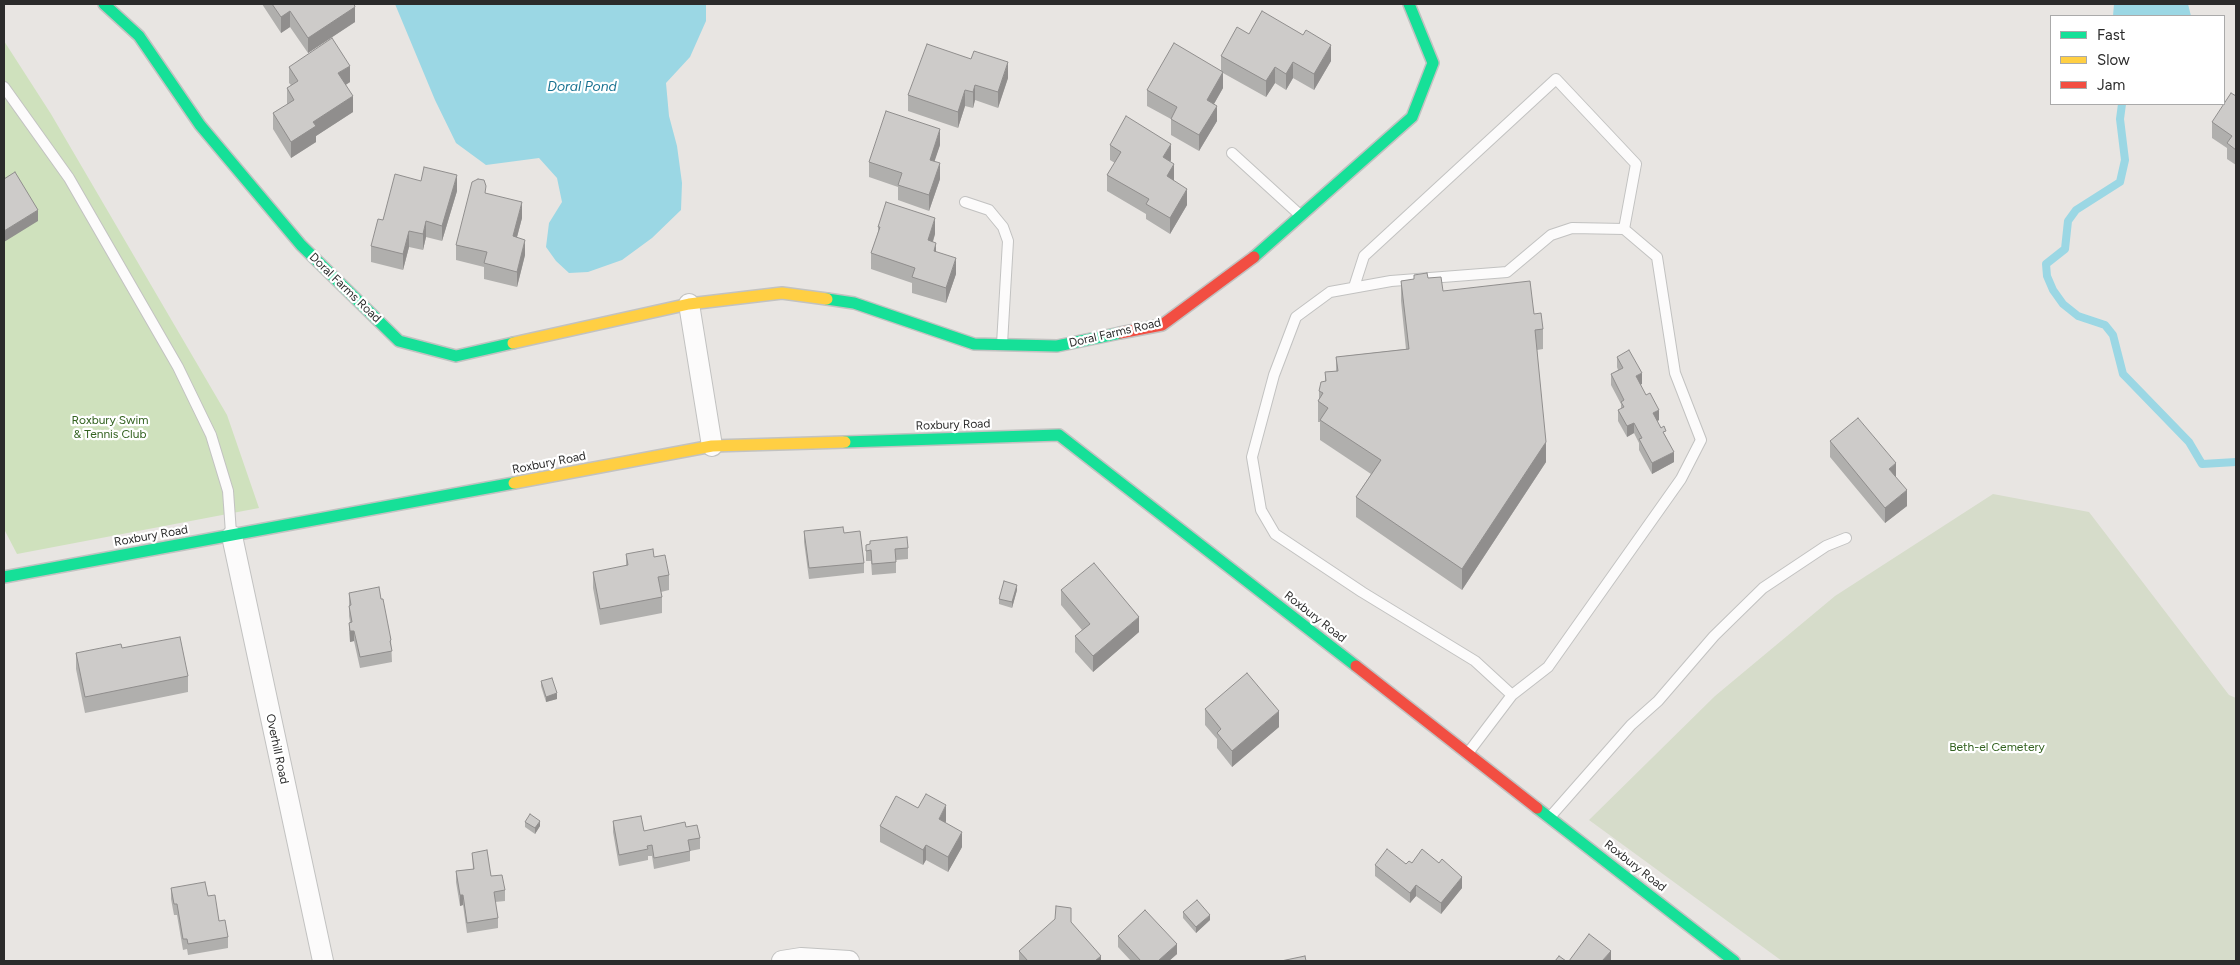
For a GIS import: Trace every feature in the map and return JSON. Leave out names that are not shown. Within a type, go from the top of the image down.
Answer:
[{"type":"street","name":"Doral Farms Road","points":[[104,4],[139,36],[200,125],[301,245],[399,341],[456,356],[689,304],[782,293],[854,303],[974,344],[1057,346],[1162,325],[1243,266],[1412,117],[1433,63],[1409,4]]},
{"type":"street","points":[[689,304],[712,446]]},
{"type":"street","name":"Roxbury Road","points":[[4,577],[712,446],[1059,435],[1734,961]]},
{"type":"street","name":"Overhill Road","points":[[232,536],[323,961]]},
{"type":"street","points":[[782,961],[801,958],[848,961]]},
{"type":"lane","points":[[1354,287],[1364,256],[1556,79],[1636,164],[1624,229]]},
{"type":"lane","points":[[4,87],[69,178],[178,367],[211,435],[228,491],[232,536]]},
{"type":"lane","points":[[1232,153],[1300,215]]},
{"type":"lane","points":[[965,202],[989,210],[1003,227],[1008,241],[1002,345]]},
{"type":"lane","points":[[1468,754],[1512,695],[1548,667],[1681,479],[1701,440],[1675,373],[1657,256],[1624,229],[1572,228],[1551,235],[1507,272],[1391,280],[1330,292],[1296,317],[1274,375],[1252,456],[1261,510],[1275,534],[1362,592],[1475,661],[1512,695]]},
{"type":"lane","points":[[1550,817],[1631,725],[1658,701],[1714,636],[1763,588],[1826,546],[1846,538]]},
{"type":"green space","name":"Roxbury Swim & Tennis Club","points":[[4,41],[51,114],[227,415],[259,508],[17,554],[4,529]]},
{"type":"green space","name":"Beth-el Cemetery","points":[[1993,494],[2089,512],[2229,695],[2236,698],[2236,961],[1782,961],[1589,820],[1715,696],[1835,596]]},
{"type":"water","name":"Doral Pond","points":[[395,4],[706,4],[706,21],[690,57],[666,83],[669,116],[677,146],[682,183],[681,210],[652,238],[622,260],[588,272],[569,273],[556,261],[546,247],[549,223],[562,202],[557,178],[539,158],[486,165],[456,143],[435,100]]},
{"type":"water","points":[[2114,4],[2188,4],[2191,15],[2113,15]]},
{"type":"building","points":[[272,4],[354,4],[355,7],[308,38],[290,11],[281,17]]},
{"type":"building","points":[[1262,11],[1303,35],[1306,30],[1331,45],[1314,74],[1293,62],[1286,74],[1275,67],[1266,81],[1221,56],[1237,27],[1249,34]]},
{"type":"building","points":[[332,38],[350,66],[338,73],[353,96],[313,122],[316,126],[291,142],[273,113],[294,100],[287,88],[298,81],[289,67]]},
{"type":"building","points":[[1174,43],[1223,72],[1207,100],[1217,106],[1199,135],[1171,119],[1177,107],[1147,90]]},
{"type":"building","points":[[927,44],[971,59],[974,51],[1008,62],[998,92],[975,85],[973,92],[965,90],[958,112],[908,95]]},
{"type":"building","points":[[2231,93],[2236,96],[2236,150],[2227,143],[2232,136],[2212,122],[2225,105]]},
{"type":"building","points":[[886,111],[940,129],[930,160],[940,163],[929,195],[898,185],[902,173],[869,162]]},
{"type":"building","points":[[1126,116],[1171,144],[1163,157],[1174,164],[1167,176],[1187,189],[1170,218],[1146,204],[1149,199],[1107,175],[1121,152],[1110,145]]},
{"type":"building","points":[[424,167],[457,175],[442,226],[426,221],[423,234],[409,231],[403,254],[371,246],[378,219],[383,220],[395,174],[421,181]]},
{"type":"building","points":[[15,172],[38,210],[4,231],[4,179]]},
{"type":"building","points":[[478,179],[484,180],[486,186],[485,193],[522,202],[513,236],[525,240],[517,272],[484,263],[487,252],[456,245],[472,182]]},
{"type":"building","points":[[886,202],[935,218],[928,240],[936,243],[934,251],[956,258],[946,288],[912,277],[915,268],[871,253]]},
{"type":"building","points":[[1427,273],[1428,278],[1441,277],[1443,291],[1530,281],[1534,314],[1541,313],[1543,329],[1535,330],[1546,442],[1462,569],[1356,497],[1381,460],[1320,420],[1328,408],[1318,401],[1323,393],[1319,391],[1321,382],[1326,381],[1325,372],[1338,371],[1336,357],[1409,349],[1401,281],[1414,279],[1414,275]]},
{"type":"building","points":[[1629,350],[1642,373],[1636,376],[1646,395],[1650,393],[1659,410],[1653,413],[1661,428],[1664,426],[1666,431],[1663,432],[1674,452],[1652,463],[1639,439],[1642,438],[1634,423],[1627,426],[1618,410],[1624,407],[1621,402],[1624,400],[1611,374],[1623,368],[1617,357]]},
{"type":"building","points":[[1858,418],[1896,463],[1889,469],[1907,490],[1885,508],[1830,441]]},
{"type":"building","points":[[843,527],[844,533],[860,531],[864,563],[809,568],[804,531]]},
{"type":"building","points":[[907,537],[908,548],[895,549],[896,562],[872,564],[871,550],[866,551],[866,545],[870,544],[870,541]]},
{"type":"building","points":[[653,549],[654,557],[665,555],[669,575],[658,577],[662,597],[600,609],[593,572],[628,565],[626,554]]},
{"type":"building","points":[[1094,563],[1139,617],[1093,656],[1075,636],[1090,624],[1061,590]]},
{"type":"building","points":[[1004,581],[1017,585],[1012,602],[999,599]]},
{"type":"building","points":[[379,587],[381,599],[383,599],[392,651],[360,657],[354,631],[350,631],[349,623],[352,622],[349,593]]},
{"type":"building","points":[[180,637],[188,676],[85,697],[76,653],[121,644],[122,648]]},
{"type":"building","points":[[1247,673],[1279,711],[1232,751],[1217,733],[1221,729],[1205,709]]},
{"type":"building","points":[[552,678],[557,693],[546,697],[541,681]]},
{"type":"building","points":[[926,794],[946,805],[939,819],[962,832],[948,857],[926,845],[923,850],[880,826],[896,796],[918,808]]},
{"type":"building","points":[[530,814],[540,821],[535,828],[525,822]]},
{"type":"building","points":[[641,816],[644,831],[685,822],[686,827],[697,825],[700,838],[688,840],[690,851],[654,858],[652,845],[647,846],[648,849],[619,855],[613,821]]},
{"type":"building","points":[[1387,849],[1406,864],[1409,861],[1412,863],[1422,849],[1439,863],[1442,859],[1462,877],[1441,903],[1416,885],[1410,893],[1375,865]]},
{"type":"building","points":[[487,850],[491,876],[502,875],[505,890],[494,892],[498,918],[467,923],[463,895],[460,895],[456,871],[474,869],[472,853]]},
{"type":"building","points":[[205,882],[208,896],[215,895],[219,921],[225,920],[228,937],[188,944],[187,939],[183,939],[177,904],[174,904],[171,888]]},
{"type":"building","points":[[1197,900],[1210,915],[1196,927],[1183,912]]},
{"type":"building","points":[[1056,906],[1071,908],[1071,922],[1101,956],[1095,961],[1028,961],[1019,951],[1055,919]]},
{"type":"building","points":[[1145,910],[1177,944],[1158,961],[1141,961],[1118,936]]},
{"type":"building","points":[[1589,934],[1611,951],[1602,961],[1569,961]]},
{"type":"building","points":[[1305,956],[1306,961],[1281,961]]},
{"type":"building","points":[[1559,956],[1566,961],[1555,961]]},
{"type":"waterway","points":[[2122,105],[2120,119],[2125,160],[2120,182],[2076,210],[2068,221],[2065,249],[2046,264],[2047,276],[2053,290],[2063,304],[2078,316],[2105,325],[2113,335],[2123,374],[2189,442],[2202,464],[2236,462]]},
{"type":"traffic: fast","points":[[104,4],[139,36],[200,125],[301,245],[399,341],[456,356],[513,343]]},
{"type":"traffic: fast","points":[[1254,257],[1412,117],[1433,63],[1409,4]]},
{"type":"traffic: fast","points":[[827,299],[854,303],[974,344],[1057,346],[1120,333]]},
{"type":"traffic: fast","points":[[845,442],[1059,435],[1356,666]]},
{"type":"traffic: fast","points":[[4,577],[514,483]]},
{"type":"traffic: fast","points":[[1537,808],[1734,961]]},
{"type":"traffic: slow","points":[[513,343],[689,304],[782,293],[827,299]]},
{"type":"traffic: slow","points":[[514,483],[712,446],[845,442]]},
{"type":"traffic: jam","points":[[1120,333],[1162,325],[1254,257]]},
{"type":"traffic: jam","points":[[1356,666],[1537,808]]}]
